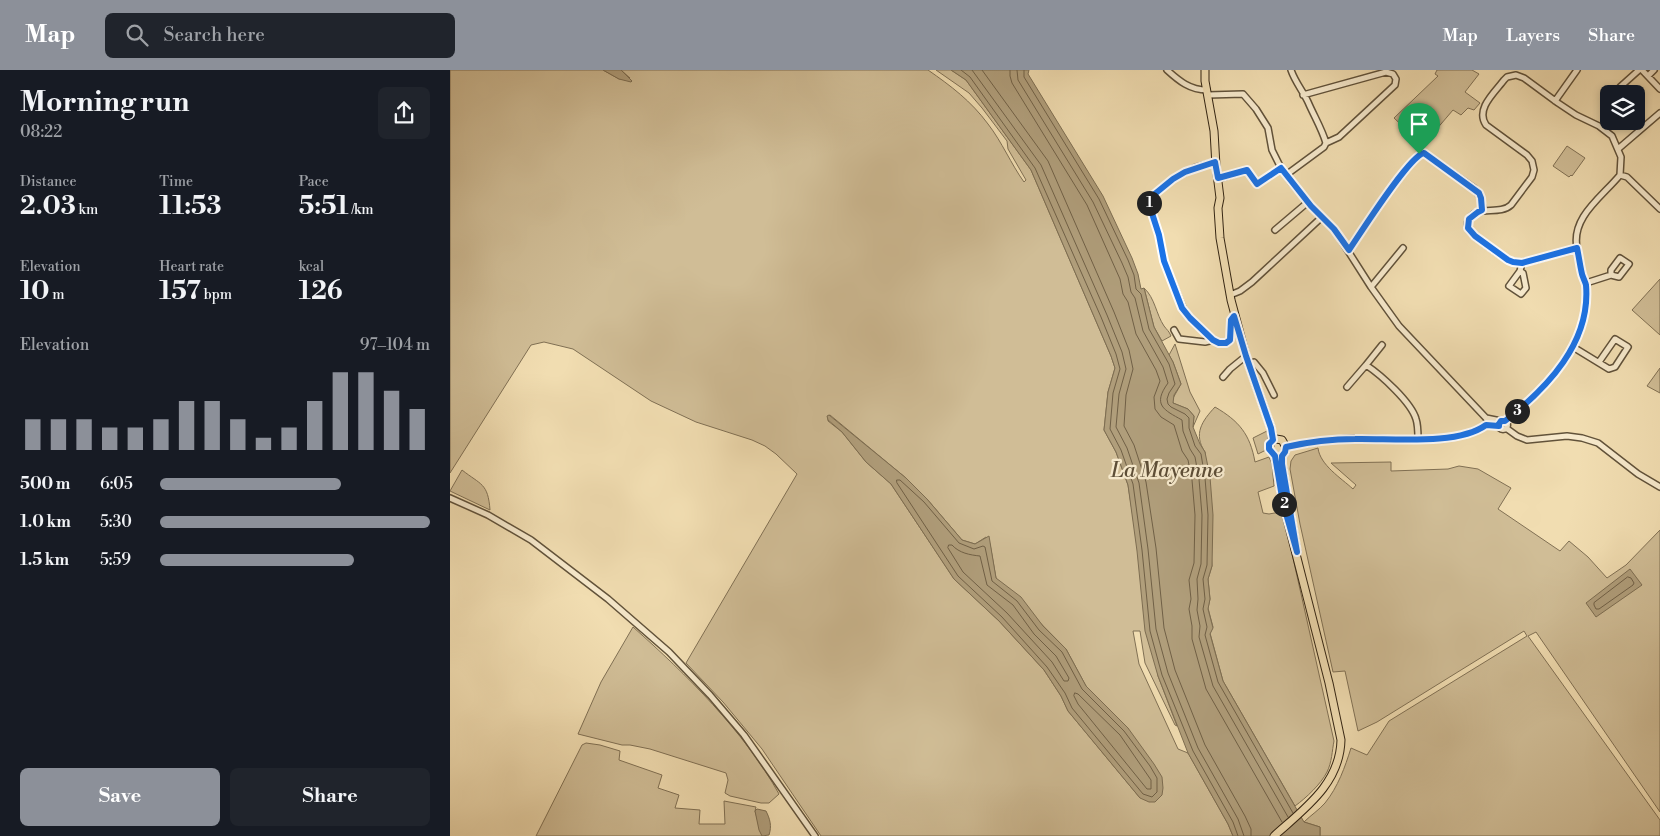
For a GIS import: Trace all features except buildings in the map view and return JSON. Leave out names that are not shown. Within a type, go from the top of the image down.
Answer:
[{"type":"main road","points":[[1205,70],[1214,131],[1215,162],[1220,198],[1218,208],[1220,238],[1230,295],[1234,316],[1271,428],[1273,440]]},
{"type":"main road","points":[[1274,836],[1322,792],[1332,776],[1339,757],[1341,740],[1297,552],[1283,503],[1278,456],[1269,449],[1269,444],[1273,440],[1282,440],[1286,447],[1285,452],[1278,456]]},
{"type":"street","points":[[1167,70],[1178,80],[1207,93],[1243,94],[1256,109],[1268,128],[1272,150],[1286,175],[1334,229],[1399,326],[1486,418],[1484,421],[1502,423],[1539,392],[1557,370],[1578,338],[1584,315],[1586,283],[1577,248],[1576,233],[1581,220],[1620,175],[1621,157],[1612,136],[1599,126],[1555,101],[1524,78],[1512,73],[1504,80],[1484,106],[1482,118],[1486,125],[1527,155],[1532,161],[1533,174],[1507,209],[1498,211],[1482,210],[1469,219],[1469,231],[1508,260],[1522,263],[1577,248]]},
{"type":"street","points":[[1291,70],[1293,79],[1303,94],[1323,133],[1326,143]]},
{"type":"street","points":[[1555,101],[1577,70]]},
{"type":"street","points":[[1622,85],[1640,70],[1660,89]]},
{"type":"street","points":[[1648,76],[1654,70]]},
{"type":"street","points":[[1286,175],[1324,147],[1326,143],[1339,137],[1395,85],[1396,79],[1390,72],[1386,72],[1303,94]]},
{"type":"street","points":[[1618,149],[1660,113]]},
{"type":"street","points":[[1349,250],[1406,168],[1419,154],[1424,153],[1474,188],[1481,198],[1482,210]]},
{"type":"street","points":[[1215,162],[1191,170],[1173,179],[1151,197],[1149,204],[1159,235],[1164,261],[1179,300],[1190,318],[1213,340],[1219,343],[1226,343],[1230,340],[1231,320],[1234,316]]},
{"type":"street","points":[[1218,178],[1247,170],[1257,184],[1281,168]]},
{"type":"street","points":[[1620,175],[1627,177],[1660,209]]},
{"type":"street","points":[[1275,230],[1308,202]]},
{"type":"street","points":[[1230,295],[1240,291],[1252,282],[1322,217]]},
{"type":"street","points":[[1371,286],[1403,248]]},
{"type":"street","points":[[1520,271],[1522,263]]},
{"type":"street","points":[[1586,283],[1611,275]]},
{"type":"street","points":[[1174,330],[1179,339],[1205,342],[1213,340]]},
{"type":"street","points":[[1573,347],[1610,369],[1613,368],[1628,347],[1615,339],[1599,362]]},
{"type":"street","points":[[1347,387],[1382,346]]},
{"type":"street","points":[[1223,377],[1246,356]]},
{"type":"street","points":[[1249,364],[1254,362],[1259,368],[1274,395]]},
{"type":"street","points":[[1366,365],[1395,390],[1415,415],[1418,439]]},
{"type":"street","points":[[1286,447],[1353,438],[1418,439],[1459,436],[1480,430],[1490,423]]},
{"type":"street","points":[[1502,423],[1502,429],[1506,428],[1516,436],[1527,440],[1567,436],[1598,443],[1638,474],[1660,487]]},
{"type":"street","points":[[450,498],[488,515],[531,540],[608,599],[669,652],[710,695],[744,735],[815,836]]},
{"type":"shaded area","points":[[450,70],[603,70],[619,79],[630,78],[621,70],[928,70],[975,108],[998,138],[1024,182],[1026,180],[1008,149],[1007,141],[982,108],[969,93],[936,70],[951,70],[966,80],[1031,170],[1111,356],[1115,368],[1108,392],[1104,430],[1116,452],[1128,485],[1158,676],[1177,726],[1145,663],[1140,631],[1133,631],[1139,664],[1178,749],[1188,753],[1233,836],[821,836],[762,749],[723,702],[686,663],[797,474],[765,446],[696,422],[651,401],[573,349],[544,342],[531,345],[450,473]],"holes":[[[830,415],[906,478],[927,499],[962,540],[975,544],[986,537],[990,544],[996,578],[1066,649],[1086,686],[1128,728],[1140,798],[1068,711],[1061,696],[1044,670],[999,621],[954,579],[891,484],[866,462],[842,432],[828,421],[828,416]]]},
{"type":"shaded area","points":[[1437,70],[1472,70],[1479,74],[1465,92],[1480,103],[1474,110],[1468,108],[1461,115],[1453,110],[1423,145],[1394,118],[1438,76],[1435,74]]},
{"type":"shaded area","points":[[1567,146],[1585,158],[1572,176],[1569,177],[1553,166]]},
{"type":"shaded area","points":[[1660,279],[1660,335],[1632,310]]},
{"type":"shaded area","points":[[1144,288],[1151,296],[1161,321],[1171,336],[1162,341],[1154,327]]},
{"type":"shaded area","points":[[1175,344],[1190,392],[1200,411],[1193,427],[1194,416],[1188,409],[1173,403],[1172,400],[1181,384],[1169,355]]},
{"type":"shaded area","points":[[1660,368],[1660,393],[1647,386]]},
{"type":"shaded area","points":[[1215,407],[1231,418],[1242,429],[1250,444],[1255,462],[1269,457],[1272,464],[1274,486],[1258,492],[1263,513],[1280,512],[1284,518],[1334,741],[1330,764],[1324,777],[1295,806],[1223,681],[1210,633],[1213,627],[1208,608],[1210,599],[1208,579],[1212,566],[1205,452],[1201,445],[1199,434],[1206,417]]},
{"type":"shaded area","points":[[1267,431],[1266,450],[1258,454],[1253,438]]},
{"type":"shaded area","points":[[1318,448],[1327,466],[1353,489],[1356,485],[1331,463],[1391,462],[1391,471],[1448,469],[1459,466],[1478,469],[1511,488],[1498,509],[1560,551],[1569,541],[1588,557],[1607,578],[1626,565],[1660,530],[1660,812],[1536,632],[1528,636],[1660,820],[1660,836],[1320,836],[1320,827],[1304,822],[1323,806],[1330,797],[1341,777],[1351,748],[1367,755],[1389,721],[1527,636],[1524,631],[1377,722],[1358,731],[1345,671],[1333,672],[1300,524],[1290,469],[1291,461],[1295,455]]},
{"type":"shaded area","points":[[462,470],[479,482],[485,489],[490,510],[450,491]]},
{"type":"shaded area","points":[[633,627],[713,704],[749,748],[779,794],[769,803],[730,796],[725,793],[728,780],[726,773],[650,749],[622,745],[578,734],[601,682]]},
{"type":"shaded area","points":[[586,743],[620,751],[619,760],[662,775],[658,788],[679,795],[675,808],[700,810],[699,824],[725,824],[724,801],[756,807],[755,811],[763,836],[536,836],[582,745]]},
{"type":"water","points":[[603,70],[621,70],[632,81],[619,79]]},
{"type":"water","name":"La Mayenne","points":[[951,70],[1029,70],[1028,74],[1103,196],[1132,258],[1141,289],[1144,288],[1154,327],[1173,362],[1181,384],[1174,395],[1173,403],[1188,409],[1194,416],[1193,427],[1205,452],[1210,477],[1213,515],[1212,566],[1208,579],[1210,599],[1208,609],[1213,628],[1210,634],[1223,681],[1304,822],[1320,827],[1320,836],[1233,836],[1188,753],[1158,676],[1145,631],[1128,485],[1116,452],[1104,430],[1108,392],[1115,368],[1111,356],[1031,170],[966,80]]},
{"type":"water","points":[[829,415],[906,478],[927,499],[962,540],[975,544],[989,536],[996,578],[1021,597],[1043,626],[1066,649],[1086,686],[1128,728],[1154,764],[1162,777],[1163,788],[1162,795],[1155,802],[1149,802],[1140,798],[1068,711],[1061,696],[1044,670],[999,621],[954,579],[891,484],[866,462],[842,432],[828,420],[827,416]]},
{"type":"water","points":[[1630,569],[1642,585],[1596,617],[1586,603]]},
{"type":"water","points":[[757,809],[766,811],[770,826],[769,835],[762,836],[759,830],[755,811]]},
{"type":"route","points":[[1424,153],[1479,193],[1482,210],[1472,215],[1469,219],[1469,231],[1508,260],[1522,263],[1577,248],[1586,283],[1584,315],[1578,338],[1568,355],[1539,392],[1526,405],[1505,421],[1500,422],[1499,426],[1486,425],[1480,430],[1459,436],[1432,439],[1353,438],[1286,447],[1282,456],[1282,464],[1297,552],[1283,503],[1275,456],[1272,455],[1269,449],[1269,444],[1273,440],[1271,428],[1234,316],[1231,320],[1230,340],[1226,343],[1219,343],[1213,340],[1182,308],[1164,261],[1159,235],[1150,210],[1151,197],[1185,172],[1215,162],[1218,178],[1247,170],[1257,184],[1281,168],[1311,206],[1334,229],[1349,250],[1406,168],[1419,154],[1424,153]]}]
